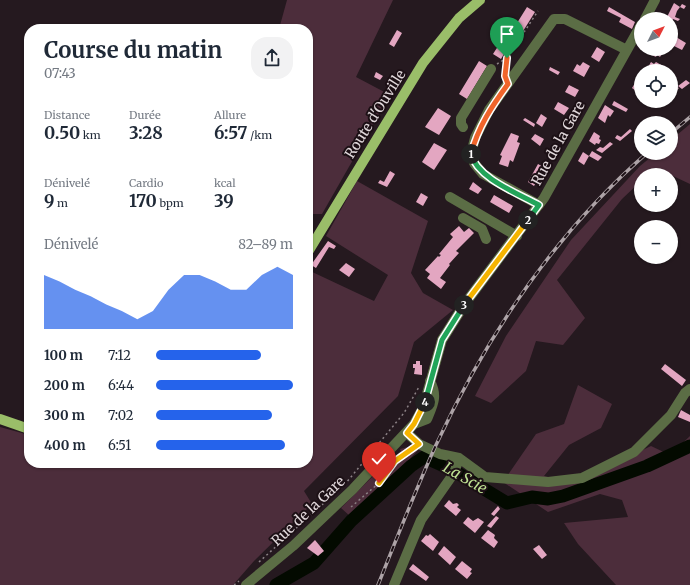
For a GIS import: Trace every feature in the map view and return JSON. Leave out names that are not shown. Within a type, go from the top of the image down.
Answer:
[{"type":"main road","name":"Route d'Ouville","points":[[313,244],[423,63],[459,18],[480,0]]},
{"type":"main road","points":[[0,420],[24,427]]},
{"type":"street","points":[[648,12],[655,0]]},
{"type":"street","points":[[539,205],[483,174],[474,163],[471,154],[475,138],[489,110],[554,19],[565,19],[627,50]]},
{"type":"street","name":"Rue de la Gare","points":[[243,582],[293,546],[353,489],[414,424],[423,408],[442,340],[464,305],[539,205],[634,38]]},
{"type":"street","points":[[463,127],[461,124],[461,118],[491,69]]},
{"type":"street","points":[[450,197],[517,236]]},
{"type":"street","points":[[463,218],[482,229],[486,239]]},
{"type":"street","points":[[407,433],[419,444],[440,454],[459,460],[485,477],[548,482],[582,478],[634,452],[671,415],[684,392],[690,388]]},
{"type":"street","points":[[394,585],[421,520],[454,473],[459,460]]},
{"type":"path","points":[[508,84],[505,76],[507,58],[538,11]]},
{"type":"path","points":[[491,69],[499,62],[507,58]]},
{"type":"path","points":[[258,564],[346,483],[404,413],[422,382],[430,381]]},
{"type":"path","points":[[351,507],[379,483],[395,461],[419,444]]},
{"type":"path","points":[[234,585],[243,582]]},
{"type":"shaded area","points":[[287,0],[393,0],[356,77],[390,95],[322,214],[313,214],[313,24],[280,24]]},
{"type":"shaded area","points":[[690,124],[690,184],[678,178],[678,168],[638,168],[647,160],[678,160],[678,134]]},
{"type":"shaded area","points":[[634,172],[634,188],[622,199],[557,280],[585,318],[563,345],[536,341],[526,371],[491,403],[475,396],[506,336],[571,240]]},
{"type":"shaded area","points":[[357,181],[428,221],[411,273],[423,293],[453,310],[414,342],[398,396],[304,491],[312,504],[254,561],[233,585],[0,585],[0,427],[24,434],[24,468],[313,468],[313,272],[374,301],[388,275],[326,236]]},
{"type":"shaded area","points":[[578,385],[612,404],[601,428],[569,445],[544,476],[574,483],[651,446],[670,455],[690,436],[690,585],[616,585],[578,544],[564,523],[628,517],[622,500],[600,494],[548,512],[503,482],[536,434],[564,424]]},
{"type":"shaded area","points":[[412,446],[418,450],[378,494],[351,517],[341,508],[384,465],[401,451],[400,449]]},
{"type":"building","points":[[674,3],[680,7],[677,12],[670,12]]},
{"type":"building","points":[[682,4],[686,6],[684,9],[680,7]]},
{"type":"building","points":[[527,7],[535,12],[515,44],[511,42],[501,59],[493,54],[504,37],[507,39]]},
{"type":"building","points":[[609,7],[634,21],[632,29],[619,22],[621,18],[607,11]]},
{"type":"building","points":[[397,30],[402,33],[394,47],[389,44]]},
{"type":"building","points":[[678,38],[686,43],[682,50],[678,48]]},
{"type":"building","points":[[597,47],[605,52],[599,62],[591,57]]},
{"type":"building","points":[[479,61],[487,66],[467,99],[459,94]]},
{"type":"building","points":[[583,62],[590,66],[584,77],[573,71],[577,64],[580,66]]},
{"type":"building","points":[[550,67],[560,72],[558,75],[549,70]]},
{"type":"building","points":[[376,72],[383,76],[380,80],[374,77]]},
{"type":"building","points":[[686,80],[690,83],[682,89],[678,86]]},
{"type":"building","points":[[569,85],[579,90],[575,97],[565,92]]},
{"type":"building","points":[[614,101],[628,109],[626,112],[612,105]]},
{"type":"building","points":[[558,102],[569,108],[564,115],[554,109]]},
{"type":"building","points":[[605,105],[614,111],[610,117],[608,115],[605,123],[598,118]]},
{"type":"building","points":[[438,108],[451,116],[439,135],[425,127]]},
{"type":"building","points":[[541,114],[547,118],[542,127],[536,123]]},
{"type":"building","points":[[525,118],[535,124],[534,127],[523,120]]},
{"type":"building","points":[[630,129],[632,131],[620,141],[615,138],[617,135],[621,137]]},
{"type":"building","points":[[594,132],[600,136],[599,139],[601,140],[599,144],[596,143],[595,145],[589,141]]},
{"type":"building","points":[[511,133],[519,136],[517,142],[520,143],[513,162],[510,160],[508,167],[499,164],[502,156],[500,155]]},
{"type":"building","points":[[535,134],[544,139],[540,146],[531,139]]},
{"type":"building","points":[[610,142],[613,144],[602,153],[596,150],[600,147],[603,148]]},
{"type":"building","points":[[434,143],[447,150],[434,170],[422,162]]},
{"type":"building","points":[[592,151],[602,157],[598,161],[589,156]]},
{"type":"building","points":[[583,152],[589,156],[584,165],[578,161]]},
{"type":"building","points":[[538,164],[545,168],[534,186],[528,182]]},
{"type":"building","points":[[390,171],[395,174],[387,187],[378,183],[380,180],[384,182]]},
{"type":"building","points":[[473,182],[482,189],[478,194],[469,189]]},
{"type":"building","points":[[421,193],[428,197],[423,206],[416,202]]},
{"type":"building","points":[[494,195],[513,206],[509,213],[490,202]]},
{"type":"building","points":[[459,226],[464,232],[469,228],[474,233],[456,251],[459,253],[449,264],[450,265],[440,278],[446,282],[441,289],[427,278],[430,274],[425,270],[438,256],[439,257],[441,255],[439,254],[453,237],[450,234]]},
{"type":"building","points":[[328,241],[336,246],[334,249],[329,247],[316,268],[313,266],[313,262]]},
{"type":"building","points":[[346,263],[355,269],[349,277],[339,270]]},
{"type":"building","points":[[416,361],[420,361],[420,365],[422,365],[422,375],[414,374],[415,368],[413,368],[413,364],[416,364]]},
{"type":"building","points":[[665,364],[686,380],[682,386],[661,369]]},
{"type":"building","points":[[681,410],[690,415],[690,422],[678,417]]},
{"type":"building","points":[[449,500],[453,504],[457,503],[459,505],[457,507],[461,510],[456,516],[444,506]]},
{"type":"building","points":[[498,506],[500,509],[494,516],[491,514]]},
{"type":"building","points":[[496,516],[499,518],[491,528],[487,526]]},
{"type":"building","points":[[468,517],[473,521],[478,518],[484,522],[475,533],[463,523]]},
{"type":"building","points":[[488,530],[495,535],[494,538],[498,542],[494,548],[481,538]]},
{"type":"building","points":[[430,534],[439,542],[433,551],[421,541],[426,535],[428,536]]},
{"type":"building","points":[[315,540],[324,551],[318,556],[307,548]]},
{"type":"building","points":[[539,545],[547,555],[542,559],[533,549]]},
{"type":"building","points":[[444,546],[456,557],[450,565],[438,554]]},
{"type":"building","points":[[462,561],[472,569],[470,572],[472,573],[467,579],[455,569]]},
{"type":"building","points":[[413,564],[429,577],[426,581],[409,569]]},
{"type":"waterway","name":"La Scie","points":[[276,585],[314,563],[351,521],[411,466],[424,457],[451,469],[507,503],[532,497],[548,499],[563,496],[647,466],[690,446]]},
{"type":"railway","points":[[678,127],[690,117]]},
{"type":"railway","points":[[378,585],[413,497],[436,445],[456,404],[501,325],[526,288],[582,217],[640,160]]},
{"type":"route","points":[[379,483],[399,457],[419,444],[407,433],[423,408],[442,340],[464,305],[539,205],[483,174],[474,163],[471,154],[475,138],[489,110],[508,84],[505,76],[507,58]]}]
